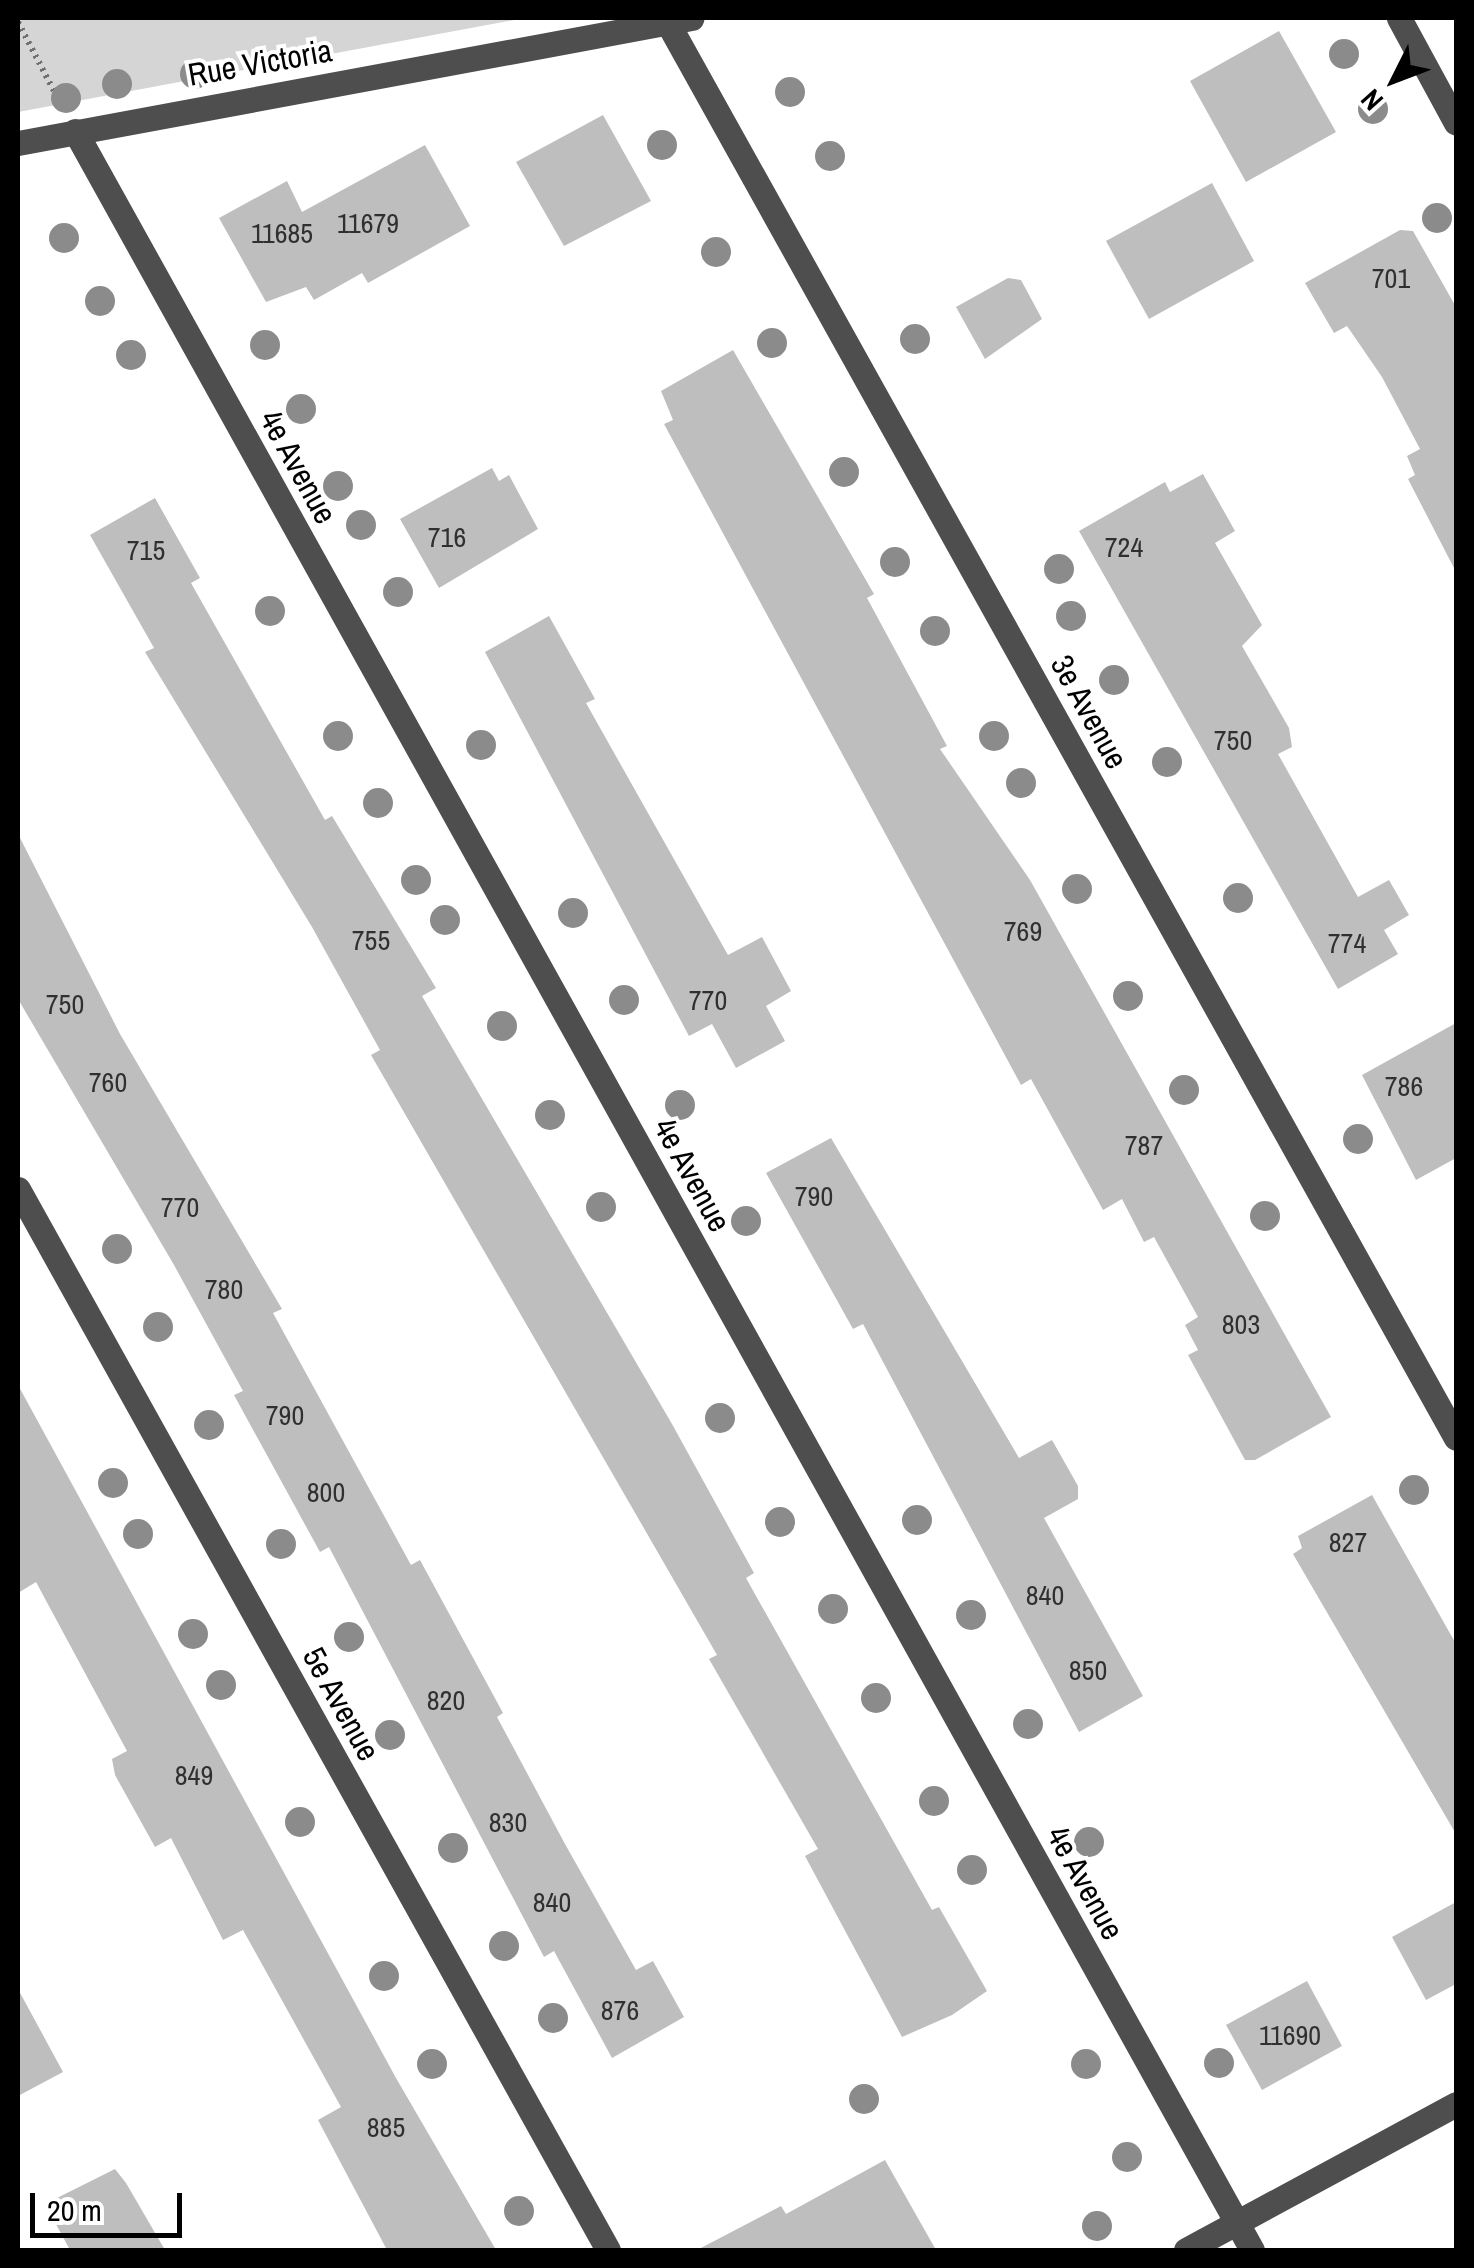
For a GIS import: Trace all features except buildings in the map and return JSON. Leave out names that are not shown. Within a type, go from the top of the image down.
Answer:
[{"type":"street","points":[[1398,18],[1456,123]]},
{"type":"street","name":"Rue Victoria","points":[[18,144],[674,19]]},
{"type":"street","name":"3e Avenue","points":[[674,19],[1456,1438]]},
{"type":"street","name":"4e Avenue","points":[[74,131],[1252,2250]]},
{"type":"street","name":"5e Avenue","points":[[18,1190],[608,2250]]},
{"type":"street","points":[[1186,2250],[1456,2104]]},
{"type":"path","points":[[18,22],[74,131]]},
{"type":"shaded area","points":[[18,18],[525,18],[18,112]]}]
